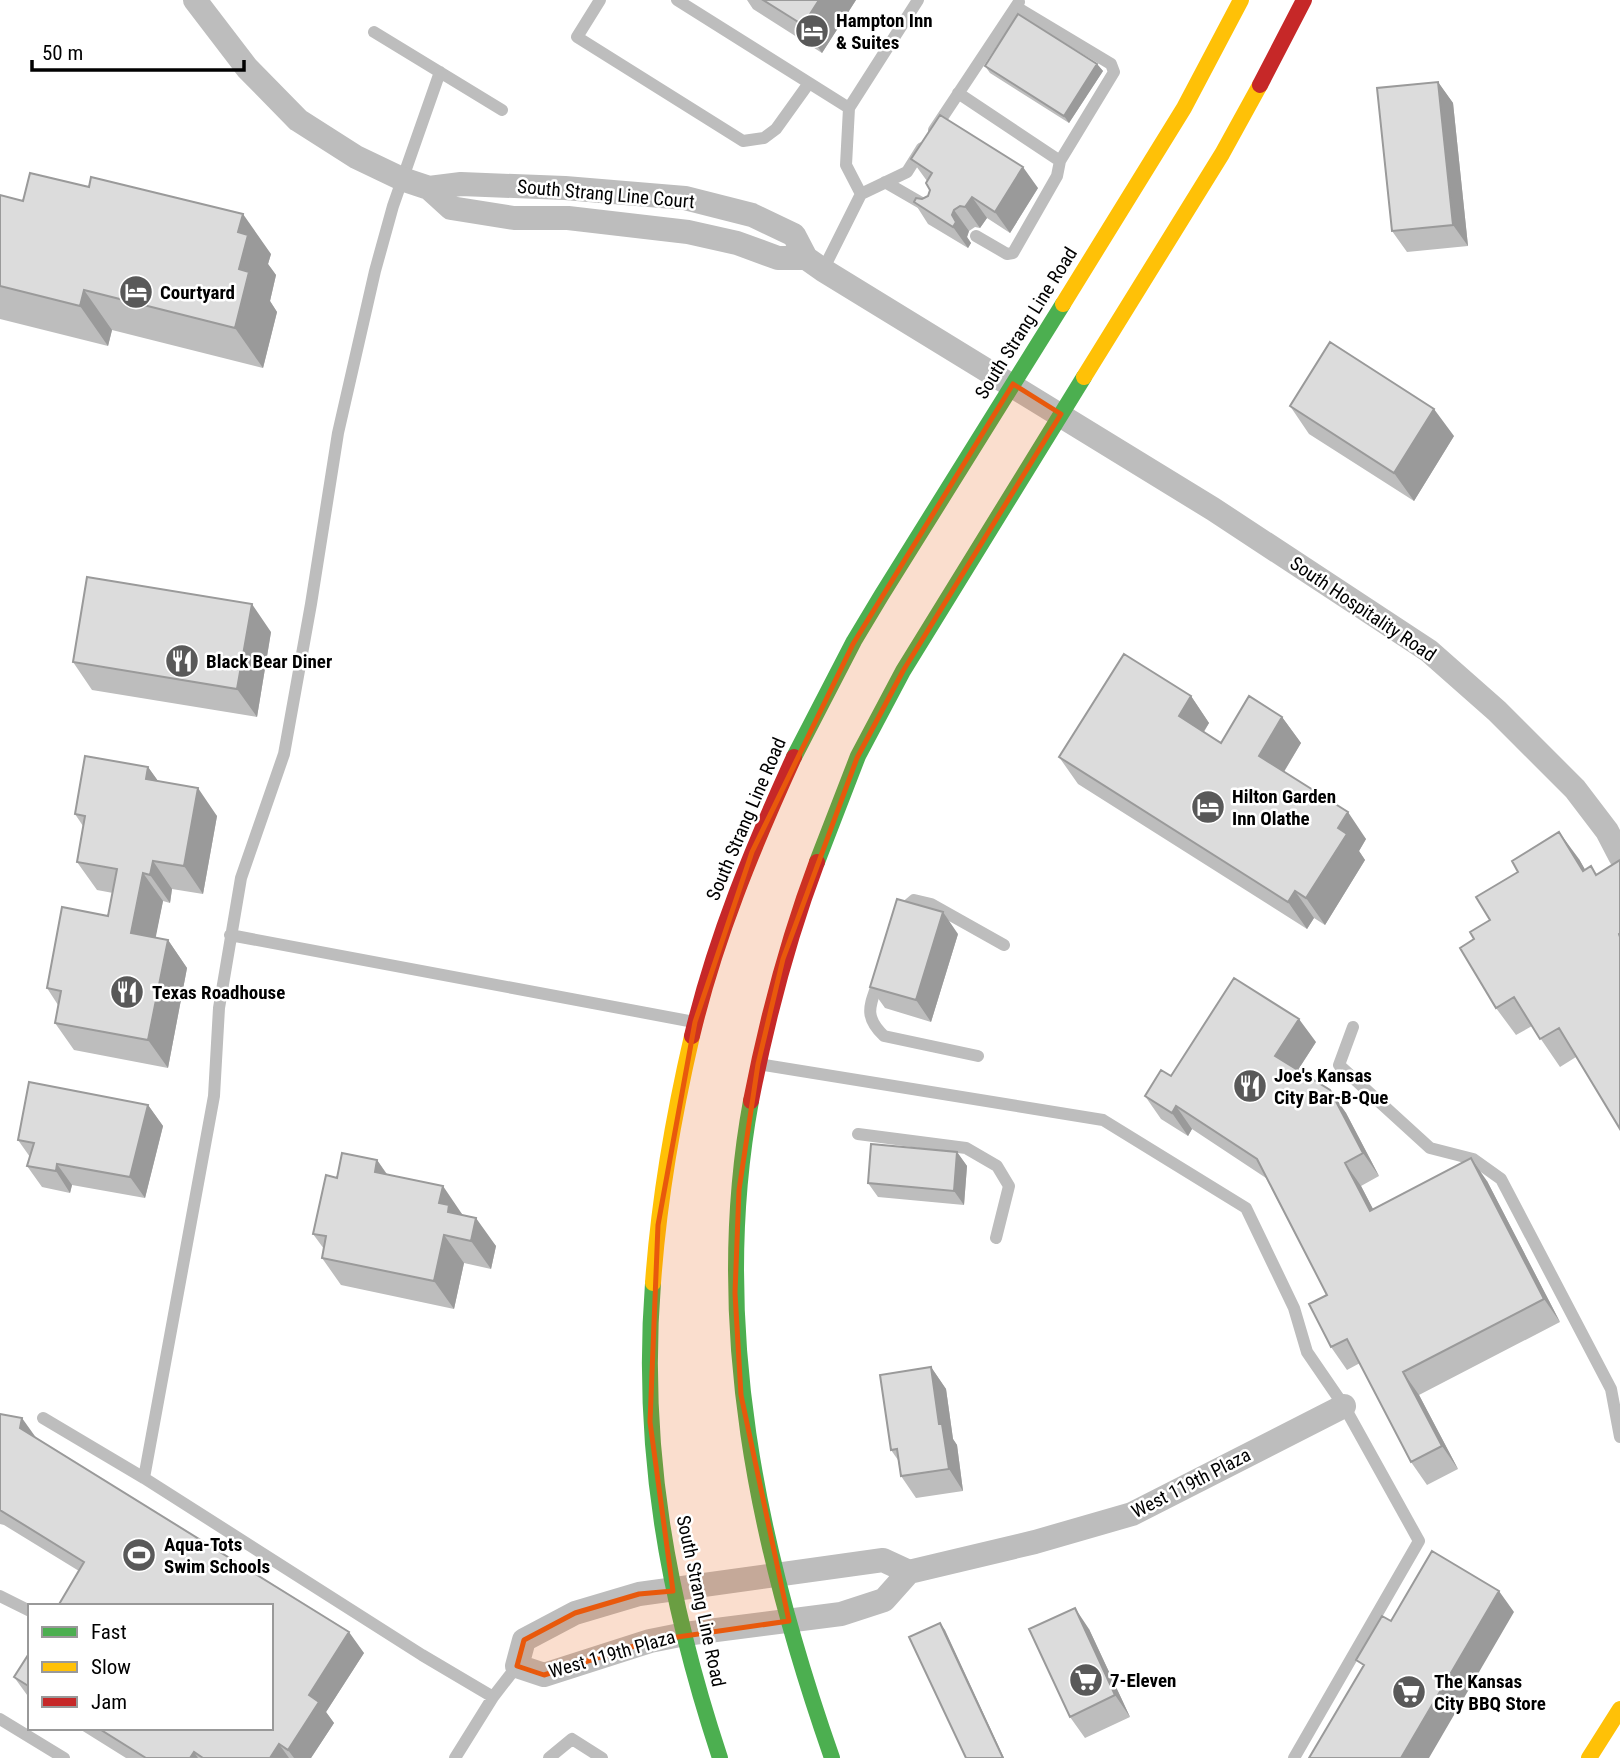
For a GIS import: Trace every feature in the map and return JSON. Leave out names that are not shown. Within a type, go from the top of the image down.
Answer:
[{"type":"main road","points":[[832,1758],[810,1699],[776,1575],[741,1395],[735,1293],[739,1190],[758,1064],[783,959],[813,870],[857,758],[903,671],[1222,154],[1279,52],[1304,0]]},
{"type":"main road","name":"South Strang Line Road","points":[[720,1758],[703,1707],[673,1591],[661,1524],[650,1422],[650,1317],[658,1225],[673,1120],[695,1022],[716,948],[752,852],[791,763],[853,644],[1148,169],[1235,5]]},
{"type":"main road","points":[[1590,1758],[1620,1709]]},
{"type":"street","name":"South Strang Line Court","points":[[195,0],[247,68],[298,120],[356,157],[402,179],[429,188],[451,208],[514,218],[580,219],[688,232],[737,243],[778,258],[814,264],[1061,414]]},
{"type":"street","name":"South Strang Line Court","points":[[429,188],[461,184],[565,188],[685,198],[752,215],[794,235],[814,264]]},
{"type":"street","name":"South Hospitality Road","points":[[1061,414],[1325,581],[1429,651],[1497,711],[1575,789],[1607,831],[1620,856]]},
{"type":"street","name":"West 119th Plaza","points":[[909,1572],[883,1560],[639,1594],[576,1613],[524,1640],[517,1666],[544,1675],[650,1641],[841,1614],[884,1600],[909,1572],[1035,1542],[1132,1514],[1344,1405]]},
{"type":"lane","points":[[600,0],[577,37],[743,141],[764,138],[776,129],[809,83]]},
{"type":"lane","points":[[677,0],[849,108]]},
{"type":"lane","points":[[861,194],[846,164],[849,108],[918,0]]},
{"type":"lane","points":[[814,264],[861,194],[907,172],[1018,3],[1111,64],[1114,72],[1060,161],[1057,176],[1013,253],[1007,254],[976,236]]},
{"type":"lane","points":[[374,32],[502,110]]},
{"type":"lane","points":[[144,1478],[214,1096],[219,1008],[241,878],[284,754],[338,433],[375,271],[402,179],[440,72]]},
{"type":"lane","points":[[958,93],[1060,161]]},
{"type":"lane","points":[[885,182],[936,212]]},
{"type":"lane","points":[[897,923],[901,911],[914,900],[931,904],[1004,945]]},
{"type":"lane","points":[[230,935],[695,1022]]},
{"type":"lane","points":[[885,961],[868,1011],[874,1026],[884,1036],[978,1056]]},
{"type":"lane","points":[[1353,1027],[1339,1065],[1430,1148],[1474,1159],[1501,1180],[1611,1389],[1620,1437]]},
{"type":"lane","points":[[758,1064],[1103,1120],[1246,1208],[1294,1308],[1307,1352],[1344,1405],[1419,1541],[1294,1758]]},
{"type":"lane","points":[[858,1134],[966,1148],[997,1166],[1009,1185],[996,1238]]},
{"type":"lane","points":[[43,1418],[144,1478],[422,1655],[493,1697]]},
{"type":"lane","points":[[0,1596],[28,1610]]},
{"type":"lane","points":[[455,1758],[493,1697],[517,1666]]},
{"type":"lane","points":[[0,1719],[64,1758]]},
{"type":"lane","points":[[549,1758],[572,1739],[602,1758]]},
{"type":"highlighted area","points":[[1013,384],[1061,414],[903,671],[857,758],[783,959],[758,1064],[739,1190],[735,1293],[741,1395],[789,1621],[650,1641],[544,1675],[517,1666],[524,1640],[575,1613],[639,1594],[673,1591],[650,1422],[658,1225],[695,1022],[752,852],[853,644]]},
{"type":"building","points":[[763,0],[819,0],[803,25]]},
{"type":"building","points":[[1018,14],[1097,64],[1064,116],[985,66]]},
{"type":"building","points":[[1438,82],[1453,225],[1392,231],[1377,88]]},
{"type":"building","points":[[940,115],[1023,167],[995,212],[972,197],[965,207],[960,206],[954,210],[952,215],[956,222],[953,227],[914,202],[916,198],[928,196],[930,190],[926,183],[932,173],[911,159]]},
{"type":"building","name":"Courtyard","points":[[30,173],[89,187],[91,177],[243,214],[238,232],[248,235],[239,269],[249,272],[235,328],[84,290],[80,306],[0,286],[0,195],[23,201]]},
{"type":"building","points":[[1330,342],[1434,409],[1394,473],[1290,406]]},
{"type":"building","name":"Black Bear Diner","points":[[87,577],[252,604],[237,689],[73,662]]},
{"type":"building","name":"Hilton Garden Inn Olathe","points":[[1124,654],[1191,696],[1179,716],[1221,743],[1249,696],[1282,717],[1259,756],[1348,812],[1338,828],[1347,834],[1306,898],[1295,891],[1288,902],[1059,757]]},
{"type":"building","points":[[85,756],[148,767],[146,779],[198,788],[184,866],[153,861],[150,875],[143,873],[131,933],[168,940],[148,1040],[55,1023],[61,991],[47,988],[62,907],[108,916],[117,869],[77,862],[85,816],[75,814]]},
{"type":"building","points":[[1559,832],[1583,871],[1591,866],[1596,875],[1620,860],[1620,1129],[1559,1028],[1540,1039],[1514,997],[1496,1008],[1460,948],[1474,939],[1470,932],[1490,920],[1476,897],[1518,872],[1512,861]]},
{"type":"building","points":[[897,899],[943,912],[916,1000],[870,987]]},
{"type":"building","points":[[1234,978],[1299,1019],[1275,1056],[1330,1090],[1363,1153],[1345,1163],[1370,1211],[1471,1158],[1544,1299],[1403,1372],[1442,1446],[1411,1462],[1347,1339],[1331,1347],[1309,1304],[1327,1295],[1257,1159],[1176,1106],[1172,1113],[1145,1096],[1161,1070],[1171,1076]]},
{"type":"building","points":[[29,1082],[148,1105],[130,1177],[57,1164],[56,1171],[27,1166],[34,1143],[18,1140]]},
{"type":"building","points":[[871,1144],[957,1152],[954,1191],[868,1183]]},
{"type":"building","points":[[342,1153],[377,1160],[375,1172],[443,1186],[439,1203],[449,1205],[448,1212],[476,1218],[471,1241],[444,1235],[434,1281],[322,1258],[326,1236],[313,1234],[326,1175],[337,1178]]},
{"type":"building","points":[[931,1367],[949,1469],[901,1476],[897,1449],[891,1450],[880,1375]]},
{"type":"building","points":[[0,1414],[22,1418],[20,1428],[349,1632],[309,1695],[319,1702],[288,1750],[279,1744],[270,1758],[203,1758],[194,1752],[190,1758],[146,1758],[101,1730],[273,1730],[273,1604],[59,1604],[84,1562],[0,1510]]},
{"type":"building","points":[[1432,1551],[1499,1591],[1401,1758],[1309,1758],[1364,1665],[1356,1660],[1382,1616],[1391,1621]]},
{"type":"building","name":"7-Eleven","points":[[1075,1608],[1115,1695],[1070,1717],[1029,1629]]},
{"type":"building","points":[[940,1623],[1003,1758],[966,1758],[909,1637]]},
{"type":"building","points":[[28,1655],[28,1686],[14,1677]]},
{"type":"traffic: fast","points":[[794,757],[854,641],[1063,304]]},
{"type":"traffic: fast","points":[[817,862],[858,756],[903,671],[1084,377]]},
{"type":"traffic: fast","points":[[751,1101],[740,1185],[736,1268],[739,1351],[748,1434],[782,1598],[832,1758]]},
{"type":"traffic: fast","points":[[653,1283],[651,1405],[662,1524],[686,1641],[720,1758]]},
{"type":"traffic: slow","points":[[1063,304],[1184,108],[1241,0]]},
{"type":"traffic: slow","points":[[1084,377],[1222,154],[1260,85]]},
{"type":"traffic: slow","points":[[653,1283],[668,1159],[692,1036]]},
{"type":"traffic: slow","points":[[1589,1758],[1620,1709]]},
{"type":"traffic: jam","points":[[1260,85],[1304,0]]},
{"type":"traffic: jam","points":[[692,1036],[712,964],[736,894],[794,757]]},
{"type":"traffic: jam","points":[[751,1101],[779,980],[817,862]]},
{"type":"place","name":"Hampton Inn & Suites","points":[[812,31]]},
{"type":"place","name":"Courtyard","points":[[136,292]]},
{"type":"place","name":"Black Bear Diner","points":[[182,661]]},
{"type":"place","name":"Hilton Garden Inn Olathe","points":[[1208,807]]},
{"type":"place","name":"Texas Roadhouse","points":[[127,992]]},
{"type":"place","name":"Joe's Kansas City Bar-B-Que","points":[[1250,1086]]},
{"type":"place","name":"Aqua-Tots Swim Schools","points":[[139,1555]]},
{"type":"place","name":"7-Eleven","points":[[1086,1680]]},
{"type":"place","name":"The Kansas City BBQ Store","points":[[1409,1692]]}]
